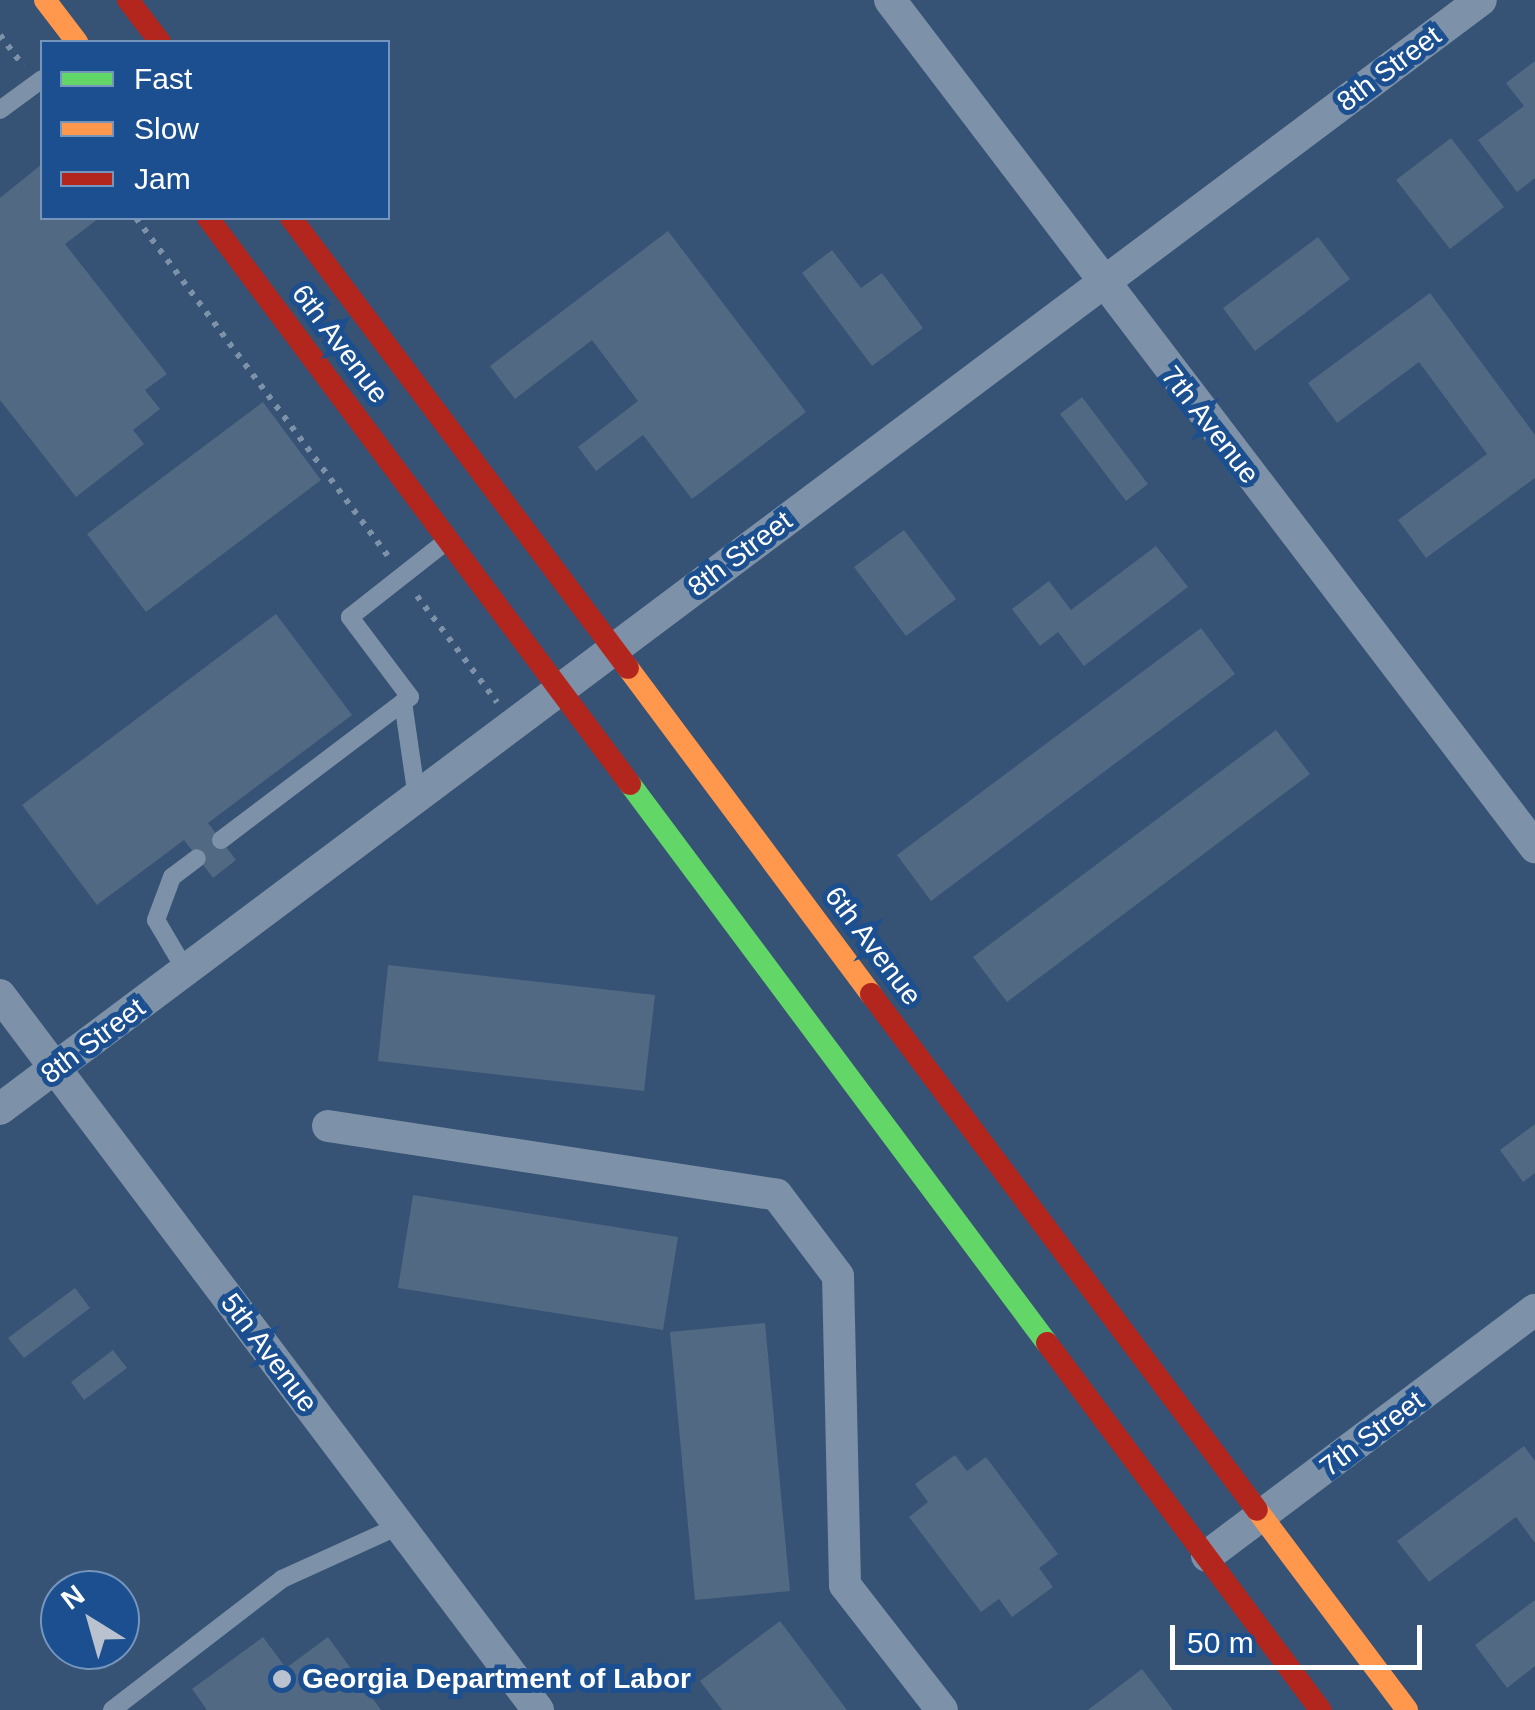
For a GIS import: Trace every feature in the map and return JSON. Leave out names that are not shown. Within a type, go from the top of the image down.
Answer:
[{"type":"main road","points":[[45,0],[75,40]]},
{"type":"main road","points":[[128,0],[158,40]]},
{"type":"main road","name":"6th Avenue","points":[[210,220],[1207,1556],[1312,1707]]},
{"type":"main road","name":"6th Avenue","points":[[292,220],[1407,1710]]},
{"type":"street","name":"7th Avenue","points":[[890,0],[1102,284],[1535,847]]},
{"type":"street","name":"8th Street","points":[[0,1109],[616,652],[1481,0]]},
{"type":"street","name":"5th Avenue","points":[[0,996],[538,1710]]},
{"type":"street","points":[[328,1126],[777,1195],[838,1276],[845,1585],[942,1710]]},
{"type":"street","name":"7th Street","points":[[1207,1556],[1535,1310]]},
{"type":"lane","points":[[3,103],[40,80]]},
{"type":"lane","points":[[221,840],[410,697],[350,617],[449,539]]},
{"type":"lane","points":[[403,702],[417,798]]},
{"type":"lane","points":[[186,971],[156,920],[172,877],[197,858]]},
{"type":"lane","points":[[112,1710],[282,1579],[400,1526]]},
{"type":"path","points":[[137,220],[515,726]]},
{"type":"building","points":[[1535,61],[1535,178],[1517,192],[1478,140],[1524,106],[1506,83]]},
{"type":"building","points":[[1451,138],[1504,207],[1450,249],[1396,180]]},
{"type":"building","points":[[40,166],[40,220],[96,220],[65,244],[167,374],[145,390],[160,409],[133,430],[144,444],[76,497],[0,400],[0,198]]},
{"type":"building","points":[[668,231],[806,412],[692,499],[643,435],[596,471],[578,447],[638,401],[592,340],[515,399],[490,366]]},
{"type":"building","points":[[1318,237],[1350,279],[1255,351],[1223,308]]},
{"type":"building","points":[[832,250],[861,288],[882,273],[923,328],[872,366],[802,273]]},
{"type":"building","points":[[1430,293],[1535,435],[1535,478],[1426,558],[1398,520],[1487,454],[1419,362],[1337,423],[1308,383]]},
{"type":"building","points":[[1082,397],[1148,484],[1126,501],[1060,414]]},
{"type":"building","points":[[263,402],[321,480],[146,612],[87,534]]},
{"type":"building","points":[[904,530],[956,599],[906,636],[854,567]]},
{"type":"building","points":[[1156,546],[1188,587],[1084,666],[1058,632],[1040,646],[1012,609],[1049,581],[1071,610]]},
{"type":"building","points":[[276,614],[352,715],[208,823],[236,860],[213,878],[184,840],[97,905],[22,805]]},
{"type":"building","points":[[1201,628],[1235,674],[931,901],[897,855]]},
{"type":"building","points":[[1276,730],[1310,774],[1007,1002],[973,957]]},
{"type":"building","points":[[388,965],[655,995],[644,1091],[378,1061]]},
{"type":"building","points":[[1535,1124],[1535,1173],[1523,1182],[1500,1150]]},
{"type":"building","points":[[413,1195],[678,1237],[663,1330],[398,1288]]},
{"type":"building","points":[[75,1288],[90,1308],[24,1358],[8,1338]]},
{"type":"building","points":[[765,1323],[790,1591],[695,1600],[670,1332]]},
{"type":"building","points":[[113,1350],[127,1368],[84,1400],[71,1382]]},
{"type":"building","points":[[1524,1446],[1535,1461],[1535,1543],[1516,1517],[1429,1582],[1397,1541]]},
{"type":"building","points":[[955,1455],[967,1471],[986,1457],[1058,1554],[1039,1568],[1053,1587],[1012,1617],[999,1599],[981,1612],[909,1517],[928,1502],[915,1484]]},
{"type":"building","points":[[1535,1600],[1535,1666],[1507,1688],[1475,1645]]},
{"type":"building","points":[[780,1621],[847,1710],[722,1710],[700,1681]]},
{"type":"building","name":"Georgia Department of Labor","points":[[263,1637],[286,1668],[328,1637],[381,1710],[207,1710],[192,1689]]},
{"type":"building","points":[[1142,1669],[1173,1710],[1088,1710]]},
{"type":"traffic: fast","points":[[630,784],[1047,1343]]},
{"type":"traffic: slow","points":[[45,0],[75,40]]},
{"type":"traffic: slow","points":[[628,668],[871,994]]},
{"type":"traffic: slow","points":[[1257,1510],[1407,1710]]},
{"type":"traffic: jam","points":[[128,0],[158,40]]},
{"type":"traffic: jam","points":[[209,220],[630,784]]},
{"type":"traffic: jam","points":[[292,220],[628,668]]},
{"type":"traffic: jam","points":[[871,994],[1257,1510]]},
{"type":"traffic: jam","points":[[1047,1343],[1321,1710]]},
{"type":"place","name":"Georgia Department of Labor","points":[[282,1679]]}]
